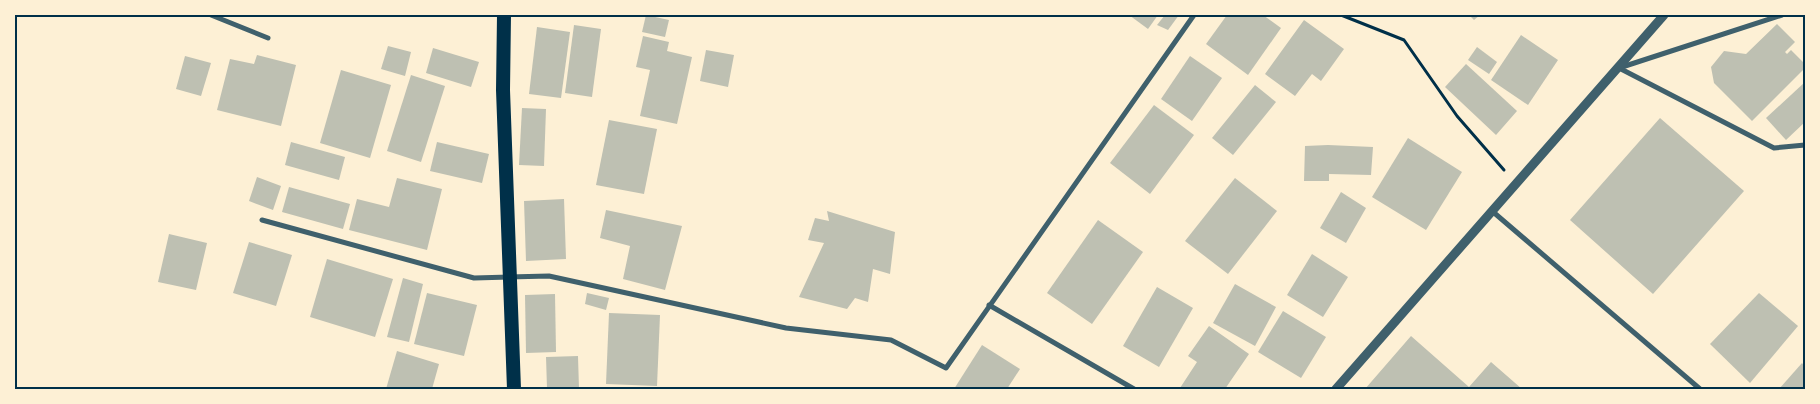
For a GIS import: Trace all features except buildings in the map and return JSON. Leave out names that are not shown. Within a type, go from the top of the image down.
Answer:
[{"type":"highway","points":[[504,15],[503,90],[514,389]]},
{"type":"street","points":[[210,15],[268,38]]},
{"type":"street","points":[[262,220],[474,278],[549,276],[786,328],[891,340],[946,368],[1194,15]]},
{"type":"street","points":[[1336,389],[1664,15]]},
{"type":"street","points":[[1619,68],[1782,15]]},
{"type":"street","points":[[1619,68],[1774,148],[1805,145]]},
{"type":"street","points":[[1492,211],[1700,389]]},
{"type":"street","points":[[989,305],[1134,389]]},
{"type":"path","points":[[1341,15],[1404,40],[1457,116],[1516,184]]}]
